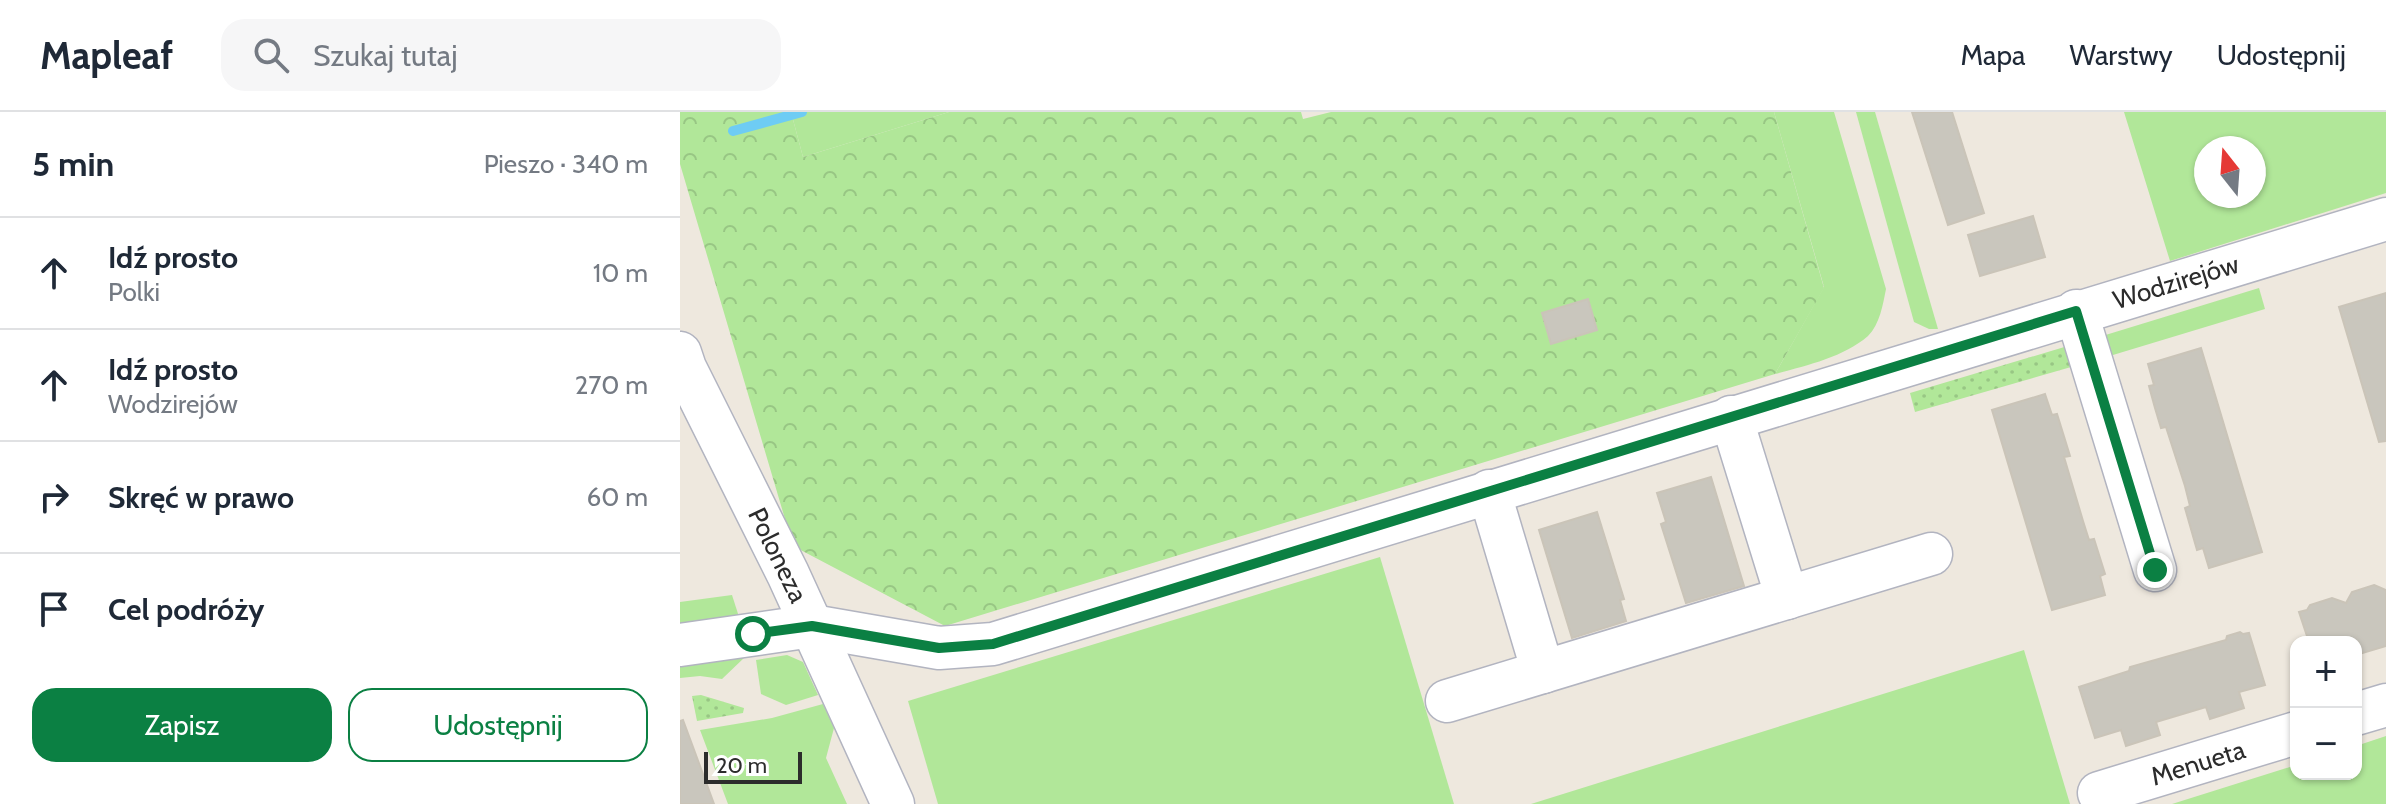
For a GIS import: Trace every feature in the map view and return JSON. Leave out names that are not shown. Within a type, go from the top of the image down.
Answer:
[{"type":"street","name":"Wodzirejów","points":[[680,645],[812,626],[939,648],[993,644],[2076,311],[2386,219]]},
{"type":"street","points":[[2076,311],[2155,570]]},
{"type":"street","name":"Poloneza","points":[[680,353],[812,626],[893,804]]},
{"type":"street","points":[[1731,417],[1787,598]]},
{"type":"street","points":[[1489,491],[1543,672]]},
{"type":"street","points":[[1447,701],[1931,554]]},
{"type":"street","points":[[2362,712],[2386,705]]},
{"type":"street","name":"Menueta","points":[[2099,793],[2290,735]]},
{"type":"green space","points":[[680,112],[791,112],[803,157],[949,112],[1301,112],[1303,119],[1331,112],[1774,112],[1824,288],[1775,374],[945,626],[793,546],[680,164]]},
{"type":"green space","points":[[791,112],[949,112],[803,157]]},
{"type":"green space","points":[[1774,112],[1834,112],[1886,289],[1878,320],[1868,336],[1836,355],[1775,374],[1824,287]]},
{"type":"green space","points":[[1856,112],[1875,112],[1938,329],[1929,329],[1914,322]]},
{"type":"green space","points":[[2124,112],[2386,112],[2386,193],[2170,261]]},
{"type":"green space","points":[[2259,288],[2265,309],[2103,358],[2099,337]]},
{"type":"green space","points":[[2071,345],[2078,365],[1915,412],[1910,393]]},
{"type":"green space","points":[[1380,557],[1454,804],[938,804],[908,701]]},
{"type":"green space","points":[[732,595],[740,620],[680,629],[680,602]]},
{"type":"green space","points":[[2024,650],[2070,804],[1531,804],[1992,660]]},
{"type":"green space","points":[[787,655],[803,662],[818,695],[786,705],[761,694],[756,660]]},
{"type":"green space","points":[[745,657],[722,679],[700,676],[680,678],[680,660]]},
{"type":"green space","points":[[701,695],[744,708],[743,713],[697,721],[692,696]]},
{"type":"green space","points":[[823,704],[834,728],[826,758],[847,804],[728,804],[700,730],[772,718]]},
{"type":"green space","points":[[2386,736],[2386,804],[2172,804],[2290,767],[2290,780],[2362,780],[2362,744]]},
{"type":"building","points":[[1912,112],[1952,112],[1984,213],[1948,225]]},
{"type":"building","points":[[2033,216],[2045,257],[1980,276],[1968,235]]},
{"type":"building","points":[[2386,293],[2386,441],[2379,442],[2339,307]]},
{"type":"building","points":[[1588,299],[1597,330],[1551,344],[1542,313]]},
{"type":"building","points":[[2201,348],[2262,552],[2209,568],[2203,548],[2197,550],[2185,508],[2190,506],[2185,486],[2166,427],[2161,428],[2149,386],[2154,385],[2148,364]]},
{"type":"building","points":[[2045,394],[2052,415],[2057,414],[2070,456],[2064,457],[2083,521],[2089,540],[2094,539],[2105,574],[2100,576],[2105,595],[2052,610],[1992,410]]},
{"type":"building","points":[[1711,477],[1744,586],[1686,603],[1661,524],[1666,522],[1657,493]]},
{"type":"building","points":[[1597,512],[1624,599],[1620,600],[1626,621],[1572,638],[1539,530]]},
{"type":"building","points":[[2374,585],[2386,590],[2386,646],[2362,653],[2362,636],[2307,636],[2299,612],[2332,598],[2346,603],[2352,592]]},
{"type":"building","points":[[2249,633],[2265,685],[2239,692],[2244,708],[2210,719],[2206,707],[2156,722],[2160,735],[2126,746],[2121,730],[2095,738],[2079,687],[2129,671],[2130,667],[2226,640],[2227,636]]},
{"type":"building","points":[[683,720],[714,804],[680,804],[680,721]]},
{"type":"waterway","points":[[733,131],[802,112]]},
{"type":"route","points":[[753,634],[812,626],[939,648],[993,644],[2076,311],[2155,570]]}]
